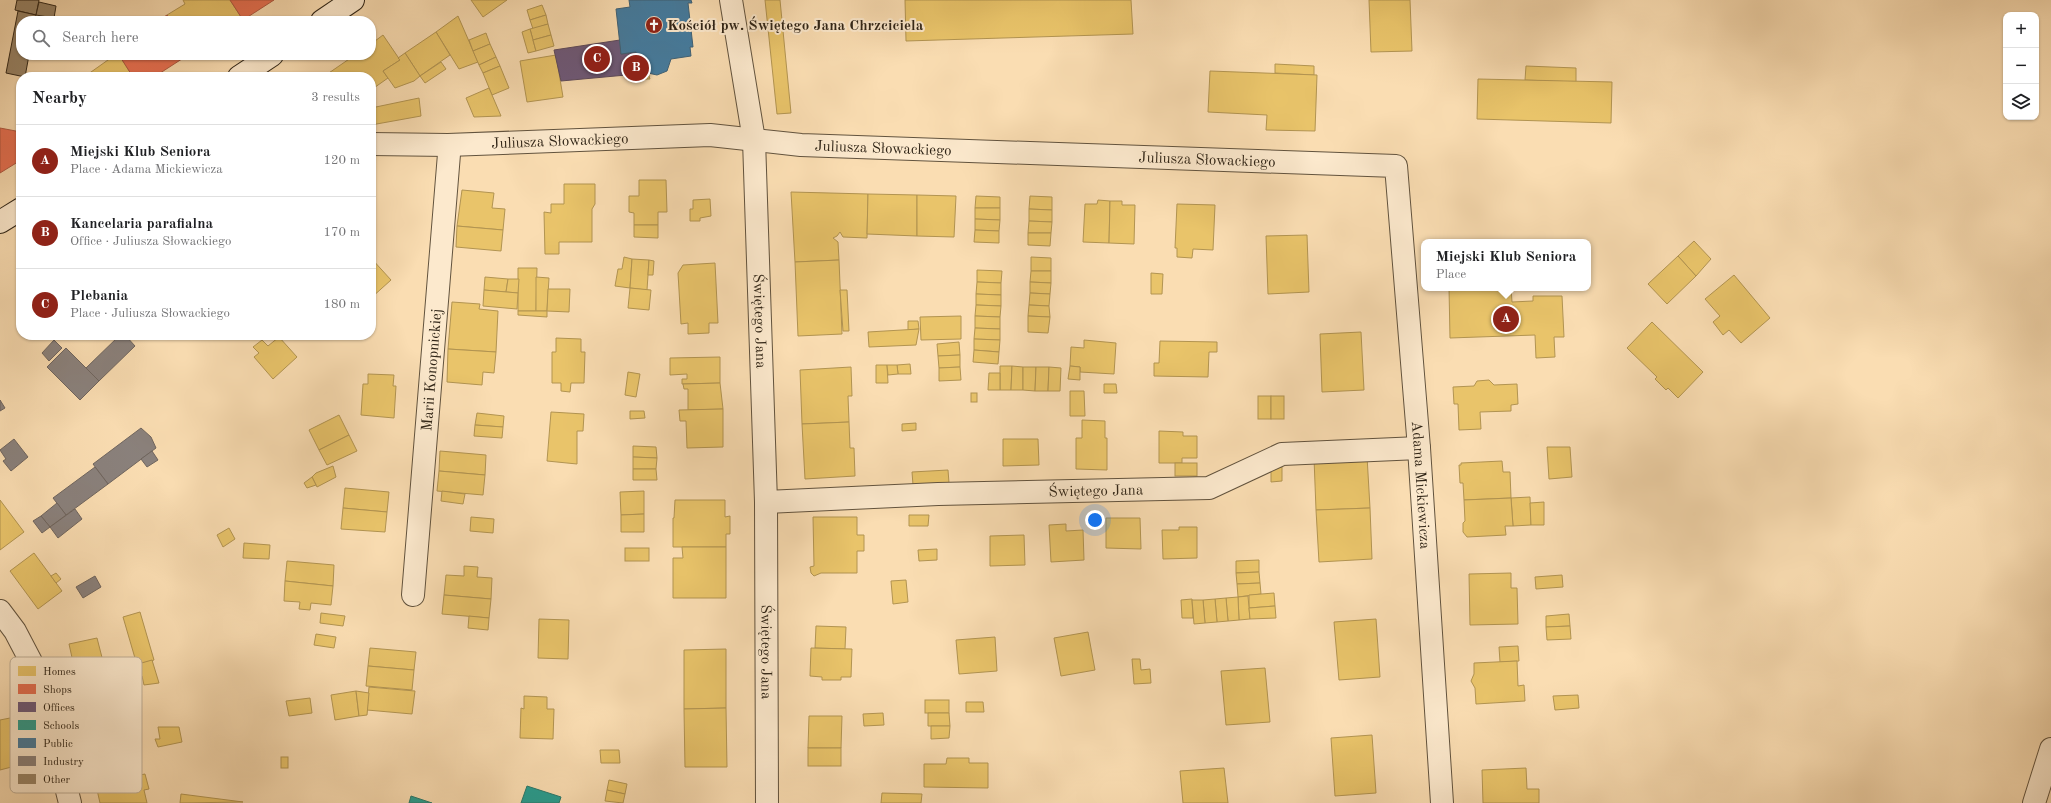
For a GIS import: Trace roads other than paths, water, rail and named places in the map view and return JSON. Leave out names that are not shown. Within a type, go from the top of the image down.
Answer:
[{"type":"street","points":[[329,16],[353,0]]},
{"type":"street","name":"Świętego Jana","points":[[731,0],[754,140],[766,502],[767,803]]},
{"type":"street","points":[[246,72],[264,60]]},
{"type":"street","name":"Juliusza Słowackiego","points":[[376,144],[448,145],[710,135],[801,145],[1396,166]]},
{"type":"street","name":"Marii Konopnickiej","points":[[413,594],[449,154],[448,145]]},
{"type":"street","name":"Adama Mickiewicza","points":[[1396,166],[1419,448],[1442,803]]},
{"type":"street","points":[[0,222],[16,212]]},
{"type":"street","name":"Świętego Jana","points":[[766,502],[938,494],[1210,488],[1282,454],[1419,448]]},
{"type":"street","points":[[0,611],[15,631],[29,657]]},
{"type":"street","points":[[2034,803],[2051,749]]},
{"type":"street","points":[[68,793],[70,803]]},
{"type":"place","name":"Kościół pw. Świętego Jana Chrzciciela","points":[[654,25]]},
{"type":"place","name":"Plebania","points":[[597,59]]},
{"type":"place","name":"Kancelaria parafialna","points":[[636,68]]},
{"type":"place","name":"Miejski Klub Seniora","points":[[1506,319]]}]
